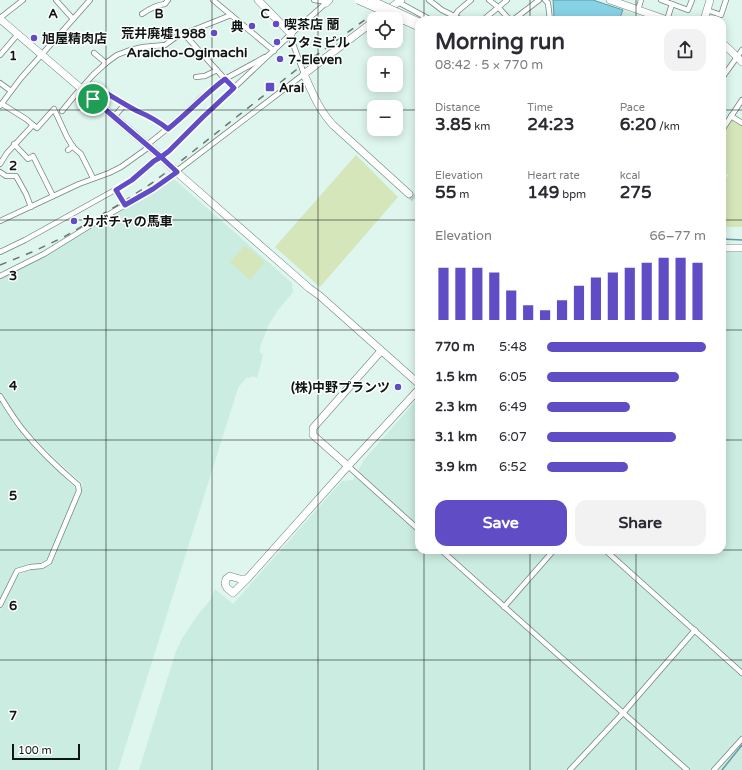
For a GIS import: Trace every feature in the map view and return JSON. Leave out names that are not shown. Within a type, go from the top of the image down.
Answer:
[{"type":"street","points":[[22,0],[0,18],[161,157],[415,381]]},
{"type":"street","points":[[56,0],[73,18]]},
{"type":"street","points":[[90,0],[41,54],[1,105],[26,119],[37,128],[54,109],[60,124],[73,146],[81,154],[93,178]]},
{"type":"street","points":[[142,14],[159,4],[165,4],[168,0]]},
{"type":"street","points":[[212,0],[274,51]]},
{"type":"street","points":[[258,0],[265,0]]},
{"type":"street","points":[[258,0],[291,34],[292,41],[304,74],[316,101],[326,118],[409,194]]},
{"type":"street","points":[[314,0],[328,1]]},
{"type":"street","points":[[358,0],[415,25]]},
{"type":"street","points":[[371,0],[415,20]]},
{"type":"street","points":[[429,0],[450,16]]},
{"type":"street","points":[[454,16],[458,11],[472,0]]},
{"type":"street","points":[[489,0],[507,16]]},
{"type":"street","points":[[488,16],[507,0]]},
{"type":"street","points":[[517,16],[539,0]]},
{"type":"street","points":[[545,0],[548,4],[548,16]]},
{"type":"street","points":[[610,0],[650,16]]},
{"type":"street","points":[[638,10],[641,0]]},
{"type":"street","points":[[661,0],[688,10],[692,0]]},
{"type":"street","points":[[705,16],[710,0]]},
{"type":"street","points":[[707,10],[721,15],[726,0]]},
{"type":"street","points":[[0,252],[25,240],[132,180],[154,161],[169,151],[203,117],[328,1]]},
{"type":"street","points":[[386,12],[400,1],[424,16]]},
{"type":"street","points":[[668,16],[672,4]]},
{"type":"street","points":[[62,111],[106,62],[117,55],[143,47],[165,45],[176,37],[231,15]]},
{"type":"street","points":[[0,276],[44,254],[153,189],[367,26]]},
{"type":"street","points":[[0,55],[18,34]]},
{"type":"street","points":[[184,34],[234,88]]},
{"type":"street","points":[[726,47],[739,60]]},
{"type":"street","points":[[726,74],[739,60],[742,50]]},
{"type":"street","points":[[94,52],[106,62]]},
{"type":"street","points":[[0,221],[120,167],[148,146],[225,79],[269,56]]},
{"type":"street","points":[[196,77],[205,76],[217,70]]},
{"type":"street","points":[[0,83],[11,91]]},
{"type":"street","points":[[93,99],[101,90],[158,121],[168,129]]},
{"type":"street","points":[[726,124],[742,100]]},
{"type":"street","points":[[114,117],[125,104]]},
{"type":"street","points":[[731,116],[742,123]]},
{"type":"street","points":[[0,164],[14,144],[33,125]]},
{"type":"street","points":[[14,144],[28,159],[33,156],[53,196]]},
{"type":"street","points":[[68,150],[73,146]]},
{"type":"street","points":[[0,172],[6,176],[16,176],[31,207]]},
{"type":"street","points":[[116,190],[125,205]]},
{"type":"street","points":[[726,248],[742,248]]},
{"type":"street","points":[[381,351],[312,428],[313,434],[415,526]]},
{"type":"street","points":[[247,579],[240,579],[230,576],[226,579],[225,584],[233,593],[247,579],[415,393]]},
{"type":"street","points":[[0,396],[22,429],[67,476],[78,485],[79,491],[49,562],[42,566],[30,567],[17,571],[0,605]]},
{"type":"street","points":[[445,554],[624,712],[687,770]]},
{"type":"street","points":[[504,607],[550,554]]},
{"type":"street","points":[[610,554],[742,673]]},
{"type":"street","points":[[570,770],[624,712],[695,630]]},
{"type":"street","points":[[714,770],[742,739]]},
{"type":"shaded area","points":[[623,10],[640,16],[621,16]]},
{"type":"shaded area","points":[[174,179],[292,283],[293,292],[278,310],[268,326],[260,347],[260,352],[263,355],[257,378],[252,376],[250,378],[247,377],[238,388],[118,770],[0,770],[0,611],[16,576],[27,571],[50,566],[83,484],[55,459],[30,433],[19,420],[0,392],[0,279],[36,261]]},
{"type":"shaded area","points":[[726,251],[742,252],[742,770],[139,770],[176,651],[183,637],[211,599],[215,589],[233,604],[342,481],[353,480],[364,460],[415,402],[415,554],[726,554]]},
{"type":"shaded area","points":[[0,402],[17,428],[36,450],[75,488],[76,492],[49,555],[44,562],[29,564],[14,570],[0,600]]},
{"type":"green space","points":[[732,120],[742,125],[742,227],[726,226],[726,178],[728,175],[726,174],[726,128]]},
{"type":"green space","points":[[356,155],[398,197],[320,287],[275,247]]},
{"type":"green space","points":[[245,245],[265,262],[250,280],[230,262]]},
{"type":"water","points":[[553,0],[593,0],[623,10],[621,16],[554,16]]},
{"type":"waterway","points":[[726,239],[742,240]]},
{"type":"waterway","points":[[722,770],[742,745]]},
{"type":"tunnel","points":[[409,194],[415,199]]},
{"type":"railway","points":[[0,265],[64,237],[152,183],[296,70],[392,0]]},
{"type":"place","name":"喫茶店 蘭","points":[[276,24]]},
{"type":"place","name":"典","points":[[252,26]]},
{"type":"place","name":"荒井廃墟1988","points":[[214,33]]},
{"type":"place","name":"旭屋精肉店","points":[[34,38]]},
{"type":"place","name":"フタミビル","points":[[277,42]]},
{"type":"place","name":"7-Eleven","points":[[280,59]]},
{"type":"place","name":"Arai","points":[[270,87]]},
{"type":"place","name":"カボチャの馬車","points":[[74,221]]},
{"type":"place","name":"(株)中野プランツ","points":[[398,387]]},
{"type":"district","name":"Araicho-Ogimachi","points":[[187,52]]},
{"type":"route","points":[[93,99],[101,90],[138,111],[150,116],[168,129],[201,98],[225,79],[234,88],[161,157],[177,172],[153,189],[125,205],[116,190],[132,180],[154,161],[161,157],[93,99]]}]
